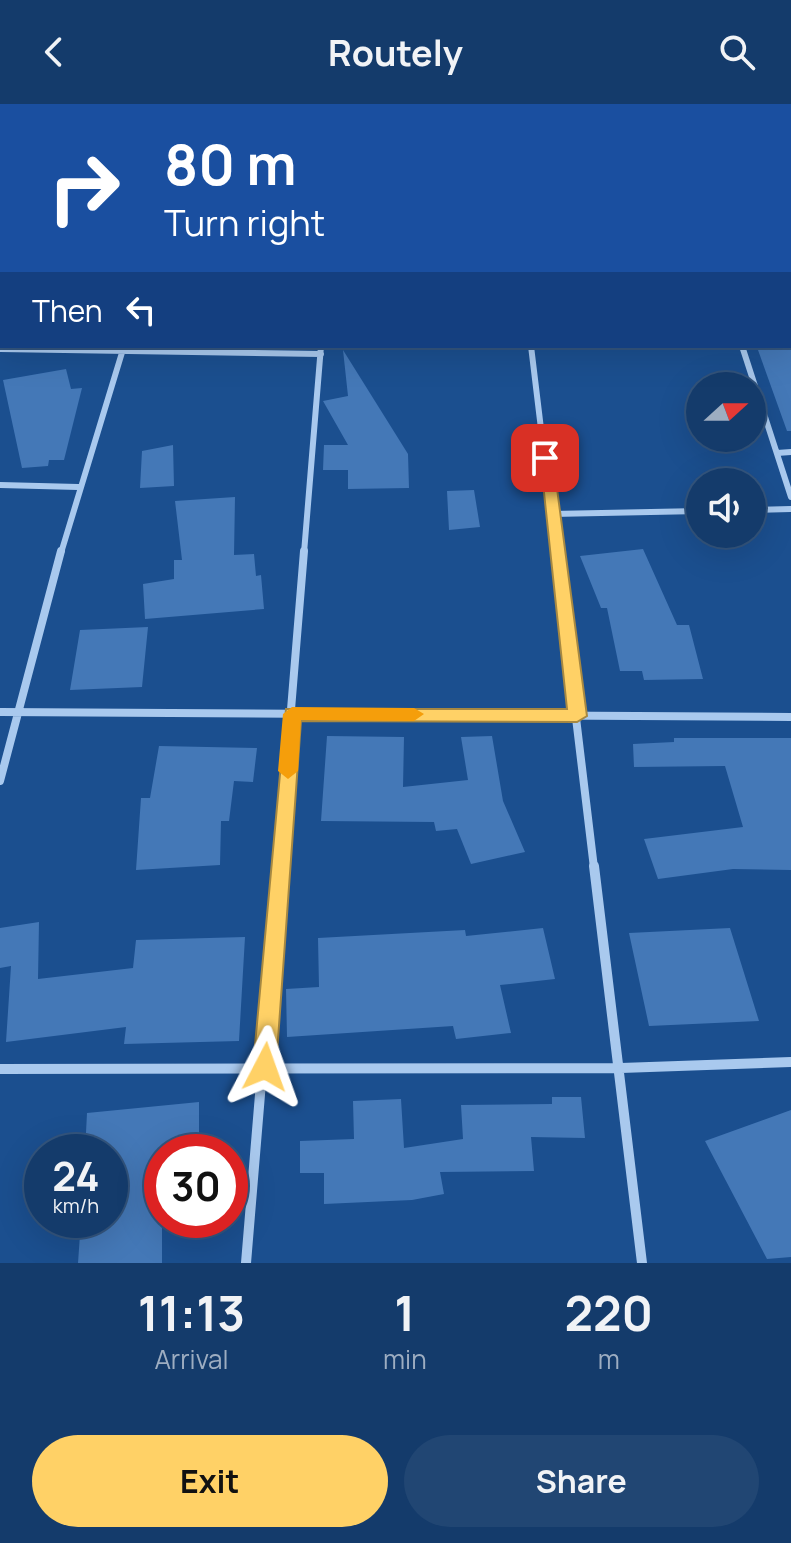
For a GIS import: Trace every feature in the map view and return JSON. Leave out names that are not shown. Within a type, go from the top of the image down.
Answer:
[{"type":"street","points":[[0,781],[78,487],[123,348]]},
{"type":"street","points":[[531,348],[621,1068],[642,1263]]},
{"type":"street","points":[[743,348],[791,497]]},
{"type":"street","points":[[0,349],[321,350],[265,1067],[246,1263]]},
{"type":"street","points":[[777,453],[791,452]]},
{"type":"street","points":[[0,485],[78,487]]},
{"type":"street","points":[[766,510],[791,509]]},
{"type":"street","points":[[552,514],[686,511]]},
{"type":"street","points":[[0,712],[791,717]]},
{"type":"street","points":[[0,1069],[621,1068],[791,1062]]},
{"type":"building","points":[[791,348],[791,431],[787,431],[758,350]]},
{"type":"building","points":[[343,350],[408,454],[409,488],[348,489],[348,470],[323,470],[324,445],[348,445],[323,401],[348,396]]},
{"type":"building","points":[[66,369],[71,389],[82,388],[64,460],[49,460],[48,466],[22,468],[3,380]]},
{"type":"building","points":[[173,445],[174,486],[140,488],[142,451]]},
{"type":"building","points":[[474,490],[480,527],[449,530],[447,491]]},
{"type":"building","points":[[235,497],[234,555],[254,554],[256,576],[261,575],[264,609],[145,619],[143,584],[174,579],[174,560],[182,560],[175,501]]},
{"type":"building","points":[[643,549],[677,625],[689,625],[703,679],[644,680],[642,671],[620,671],[607,608],[601,608],[580,556]]},
{"type":"building","points":[[148,627],[142,687],[70,690],[80,630]]},
{"type":"building","points":[[327,736],[404,737],[403,787],[468,780],[461,737],[492,736],[503,801],[525,852],[471,864],[457,829],[436,831],[434,822],[321,821]]},
{"type":"building","points":[[674,738],[791,738],[791,870],[733,869],[658,879],[644,839],[743,827],[725,766],[634,767],[633,744],[674,742]]},
{"type":"building","points":[[159,746],[257,748],[253,782],[234,781],[229,821],[221,821],[220,865],[136,870],[141,798],[150,798]]},
{"type":"building","points":[[39,922],[38,979],[133,968],[136,940],[245,937],[239,1041],[124,1044],[126,1027],[6,1042],[11,966],[0,968],[0,928]]},
{"type":"building","points":[[543,928],[555,979],[500,985],[511,1033],[456,1039],[453,1026],[287,1037],[286,989],[319,987],[318,938],[465,930],[466,936]]},
{"type":"building","points":[[730,928],[759,1021],[649,1026],[629,933]]},
{"type":"building","points":[[552,1097],[581,1097],[585,1138],[531,1137],[534,1171],[440,1172],[444,1194],[412,1200],[324,1204],[324,1173],[300,1173],[300,1141],[354,1139],[353,1101],[401,1099],[404,1148],[463,1139],[461,1105],[552,1104]]},
{"type":"building","points":[[199,1102],[199,1134],[144,1134],[144,1238],[162,1238],[162,1263],[78,1263],[80,1238],[128,1238],[128,1134],[86,1134],[87,1113]]},
{"type":"building","points":[[791,1110],[791,1257],[767,1259],[705,1141]]},
{"type":"slow traffic","points":[[288,771],[292,714],[414,714]]},
{"type":"route","points":[[265,1067],[292,714],[577,716],[545,458]]}]
